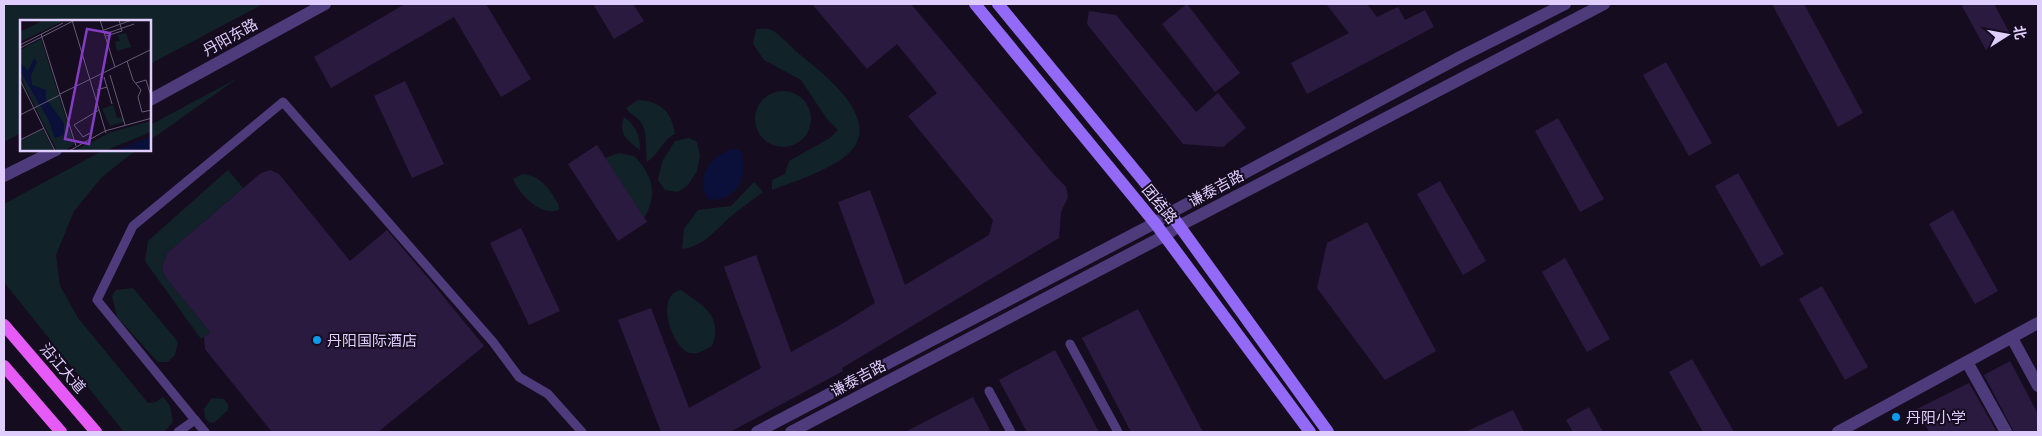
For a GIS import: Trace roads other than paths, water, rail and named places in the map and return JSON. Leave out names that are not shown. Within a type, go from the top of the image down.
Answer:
[{"type":"main road","name":"团结路","points":[[975,4],[1155,223],[1310,432]]},
{"type":"main road","name":"团结路","points":[[998,4],[1170,213],[1328,432]]},
{"type":"main road","name":"沿江大道","points":[[4,325],[96,432]]},
{"type":"main road","points":[[4,366],[61,432]]},
{"type":"street","name":"丹阳东路","points":[[151,99],[325,4]]},
{"type":"street","name":"谦泰吉路","points":[[756,432],[1155,223],[1170,213],[1462,56],[1565,4]]},
{"type":"street","name":"谦泰吉路","points":[[791,432],[1164,236],[1179,226],[1604,4]]},
{"type":"street","points":[[4,176],[54,151]]},
{"type":"street","points":[[1838,432],[2038,323]]},
{"type":"street","points":[[2012,338],[2038,386]]},
{"type":"street","points":[[1967,362],[2006,432]]},
{"type":"lane","points":[[205,432],[97,300],[133,226],[283,102],[493,342],[518,377],[548,394],[582,432]]},
{"type":"lane","points":[[1070,344],[1118,432]]},
{"type":"lane","points":[[989,391],[1011,432]]},
{"type":"lane","points":[[178,432],[195,420]]},
{"type":"place","name":"丹阳国际酒店","points":[[317,340]]},
{"type":"place","name":"丹阳小学","points":[[1896,417]]}]
